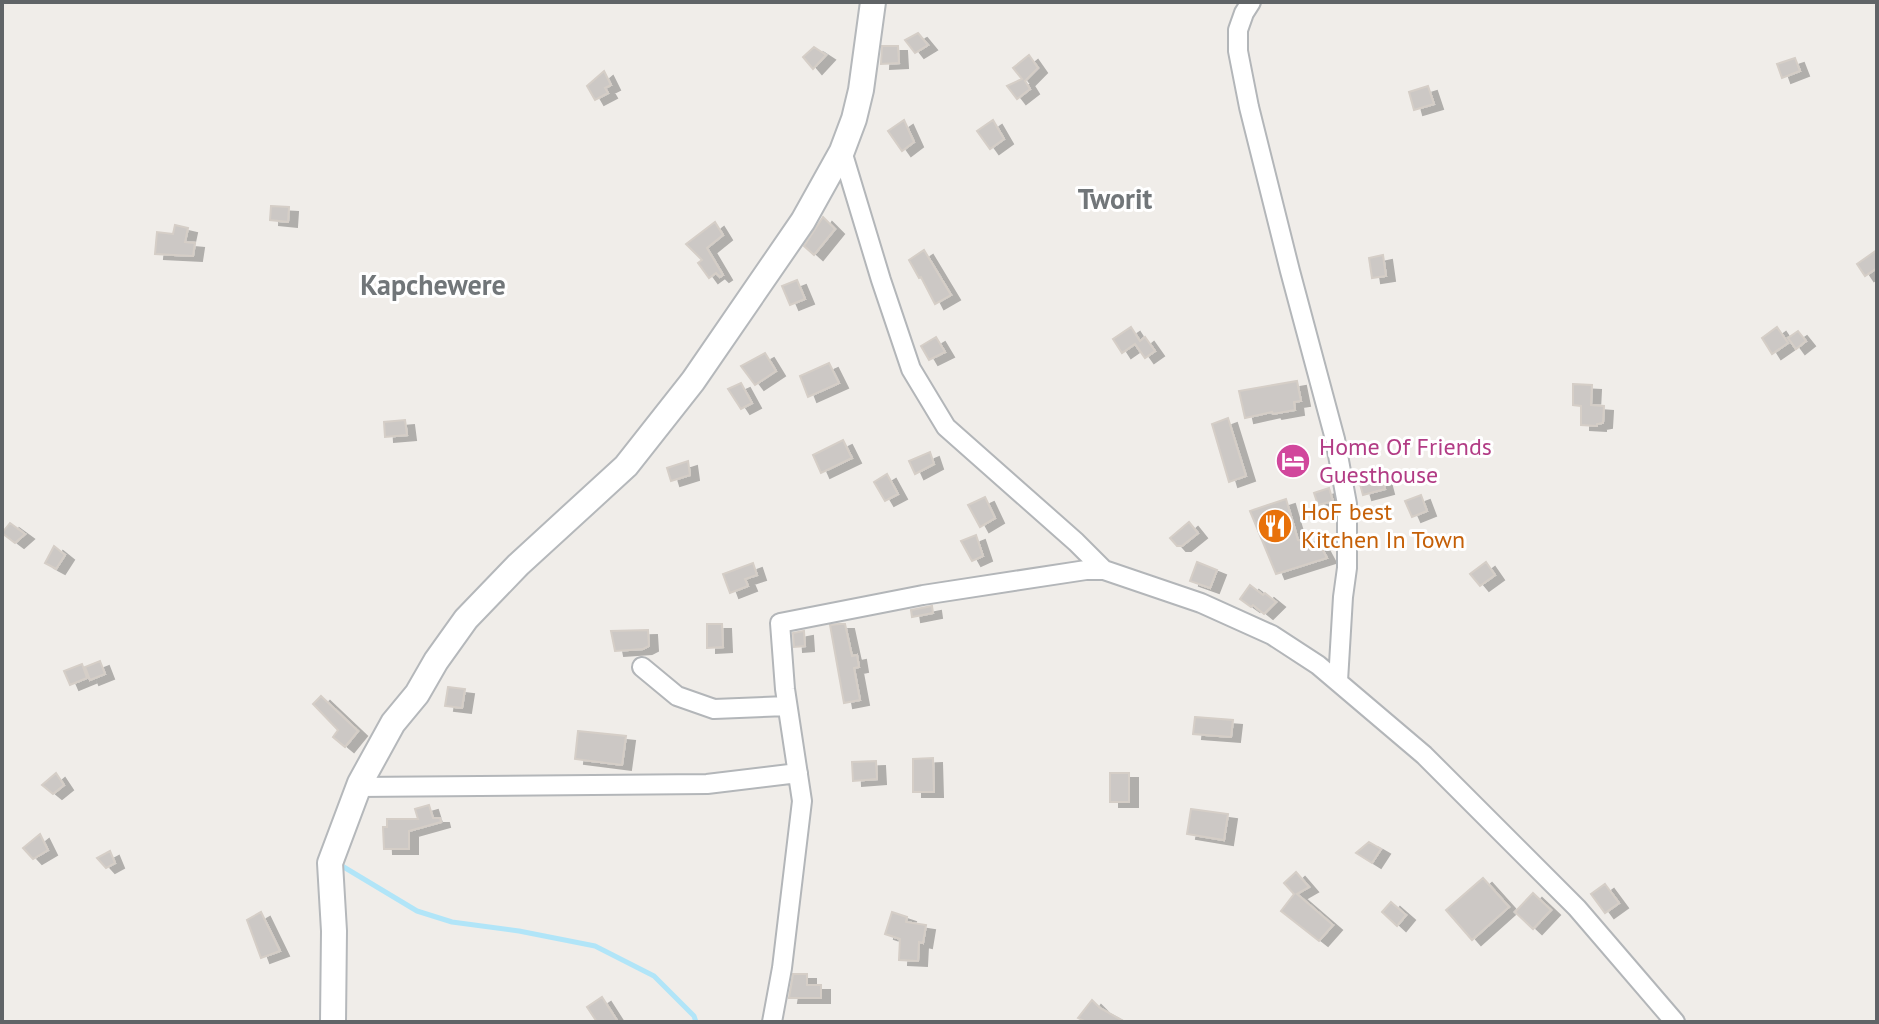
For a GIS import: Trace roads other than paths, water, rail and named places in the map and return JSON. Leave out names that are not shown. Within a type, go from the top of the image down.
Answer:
[{"type":"street","points":[[333,1022],[334,931],[330,863],[358,787],[393,723],[417,694],[466,619],[518,565],[626,466],[676,404],[803,221],[842,151],[854,119],[873,2]]},
{"type":"street","points":[[1251,2],[1238,30],[1238,51],[1290,271],[1335,439],[1347,504],[1347,568],[1338,681]]},
{"type":"street","points":[[842,151],[911,369],[929,402],[946,427],[1104,570]]},
{"type":"street","points":[[772,1022],[782,968],[802,801],[787,706],[780,623],[923,595],[1086,570],[1104,570],[1201,603],[1272,635],[1318,665],[1424,755],[1577,908],[1675,1022]]},
{"type":"street","points":[[642,667],[677,696],[714,709],[787,706]]},
{"type":"street","points":[[358,787],[707,784],[798,773]]},
{"type":"waterway","points":[[342,866],[417,911],[452,922],[595,946],[654,976],[694,1016],[696,1022]]},
{"type":"place","name":"Home Of Friends Guesthouse","points":[[1293,461]]},
{"type":"place","name":"HoF best Kitchen In Town","points":[[1275,526]]},
{"type":"district","name":"Tworit","points":[[1115,199]]},
{"type":"district","name":"Kapchewere","points":[[433,285]]}]
